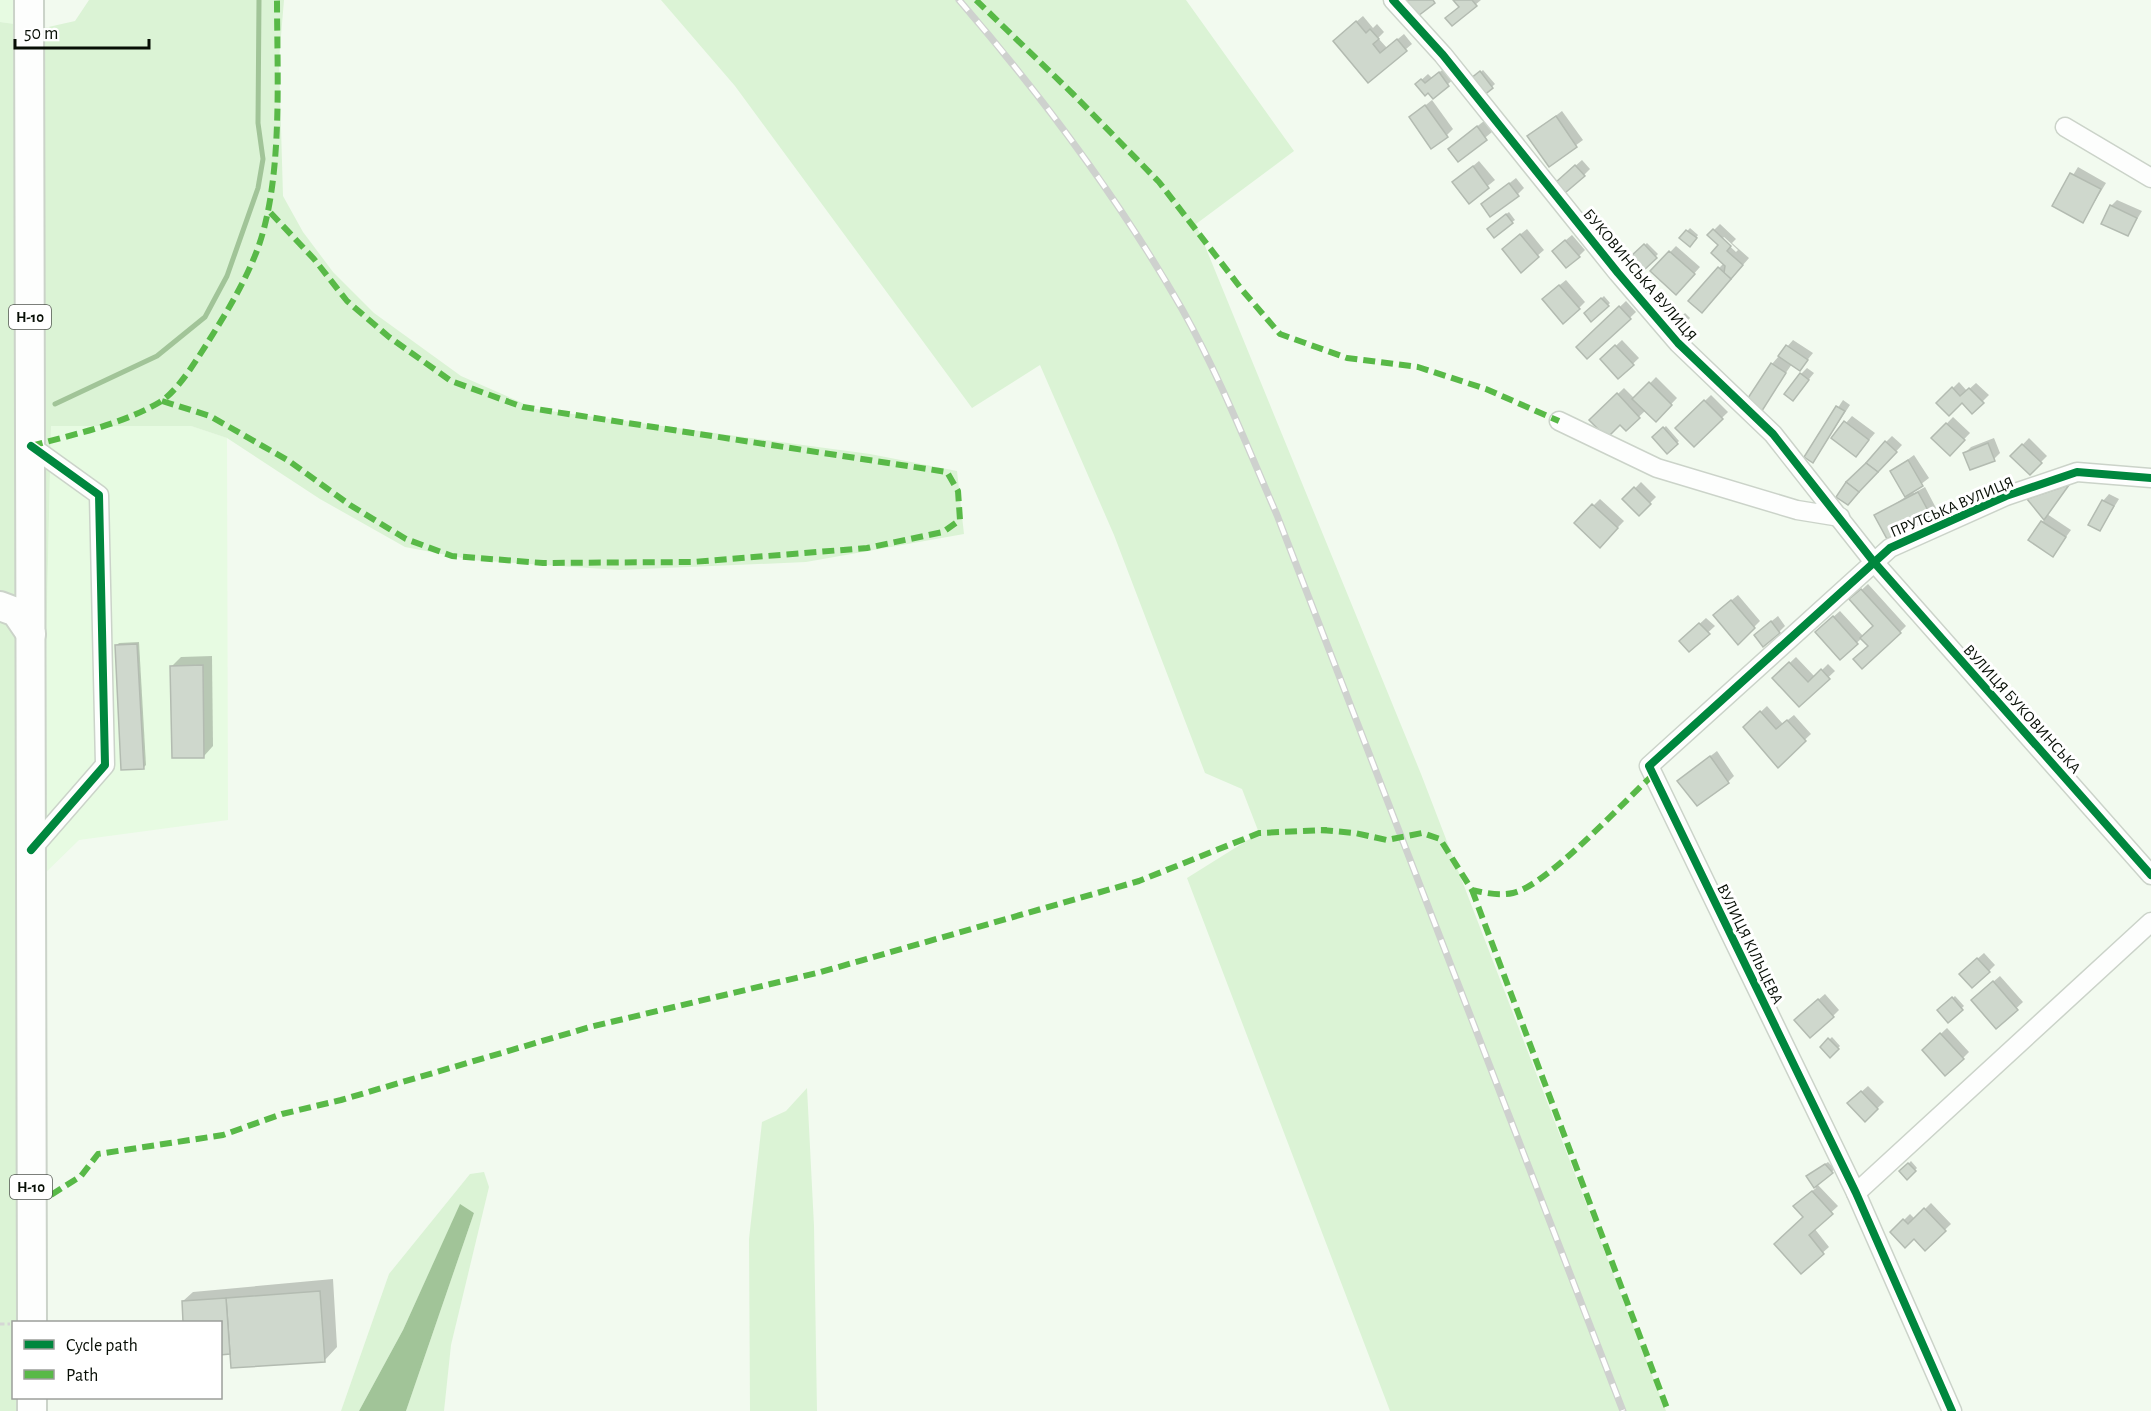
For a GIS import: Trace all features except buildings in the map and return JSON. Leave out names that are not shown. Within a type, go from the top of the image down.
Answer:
[{"type":"main road","name":"Н-10","points":[[29,0],[32,1321]]},
{"type":"main road","points":[[0,606],[16,612],[31,634]]},
{"type":"street","name":"БУКОВИНСЬКА ВУЛИЦЯ","points":[[1392,0],[1443,55],[1678,343],[1773,434],[1873,561]]},
{"type":"street","points":[[2065,127],[2151,178]]},
{"type":"street","points":[[1559,422],[1657,468],[1797,510],[1840,517]]},
{"type":"street","points":[[31,446],[99,495],[105,765],[31,850]]},
{"type":"street","name":"ПРУТСЬКА ВУЛИЦЯ","points":[[1873,561],[1890,548],[1918,534],[2006,496],[2077,472],[2151,478]]},
{"type":"street","name":"ВУЛИЦЯ БУКОВИНСЬКА","points":[[1873,561],[2151,875]]},
{"type":"street","name":"ВУЛИЦЯ КІЛЬЦЕВА","points":[[1873,561],[1649,766],[1856,1193],[1952,1411]]},
{"type":"street","points":[[1856,1193],[2151,922]]},
{"type":"shaded area","points":[[0,0],[44,0],[44,28],[0,22]]},
{"type":"shaded area","points":[[89,0],[284,0],[279,60],[283,196],[303,232],[333,272],[374,313],[461,376],[536,409],[870,454],[957,471],[964,534],[806,562],[619,570],[473,560],[405,547],[320,499],[227,438],[191,426],[51,426],[41,877],[43,1321],[12,1321],[12,1399],[40,1399],[40,1411],[0,1411],[0,22],[44,28],[75,21]]},
{"type":"shaded area","points":[[661,0],[1186,0],[1294,151],[1196,224],[1421,774],[1666,1411],[1390,1411],[1187,878],[1259,833],[1242,789],[1205,773],[1114,535],[1040,365],[972,408],[735,86]]},
{"type":"shaded area","points":[[51,426],[191,426],[227,438],[228,820],[79,840],[41,877]]},
{"type":"shaded area","points":[[807,1088],[814,1226],[817,1411],[750,1411],[749,1239],[762,1122],[786,1111]]},
{"type":"shaded area","points":[[484,1172],[489,1187],[451,1345],[444,1411],[406,1411],[474,1213],[460,1205],[403,1330],[359,1411],[341,1411],[389,1274],[470,1174]]},
{"type":"shaded area","points":[[460,1204],[474,1213],[406,1411],[359,1411],[403,1330]]},
{"type":"waterway","points":[[55,404],[157,356],[205,317],[227,276],[258,188],[263,159],[258,123],[259,0]]},
{"type":"railway","points":[[959,0],[1020,73],[1106,188],[1182,309],[1220,385],[1277,515],[1623,1411]]},
{"type":"marked path","points":[[31,446],[113,423],[145,410],[167,397],[187,374],[233,301],[254,258],[264,230],[270,199],[277,131],[277,0]]},
{"type":"marked path","points":[[976,0],[1159,182],[1243,291],[1280,334],[1347,358],[1418,367],[1486,389],[1559,421]]},
{"type":"marked path","points":[[162,401],[210,416],[289,461],[350,505],[406,539],[452,556],[543,563],[692,562],[867,548],[943,532],[960,520],[958,491],[947,472],[523,407],[451,381],[389,337],[347,301],[314,259],[267,209]]},
{"type":"marked path","points":[[1321,830],[1355,833],[1387,840],[1422,833],[1440,839],[1472,890],[1508,894],[1528,887],[1565,859],[1653,775]]},
{"type":"marked path","points":[[51,1195],[81,1176],[98,1154],[223,1135],[282,1114],[341,1100],[590,1027],[821,972],[1139,881],[1259,833],[1327,830]]},
{"type":"marked path","points":[[1472,890],[1668,1411]]},
{"type":"cycle path","points":[[1393,0],[1443,55],[1618,273],[1678,343],[1773,434],[1873,561],[2151,875]]},
{"type":"cycle path","points":[[31,446],[99,495],[105,765],[31,850]]},
{"type":"cycle path","points":[[1952,1411],[1856,1193],[1649,766],[1890,548],[2006,496],[2077,472],[2151,478]]}]
